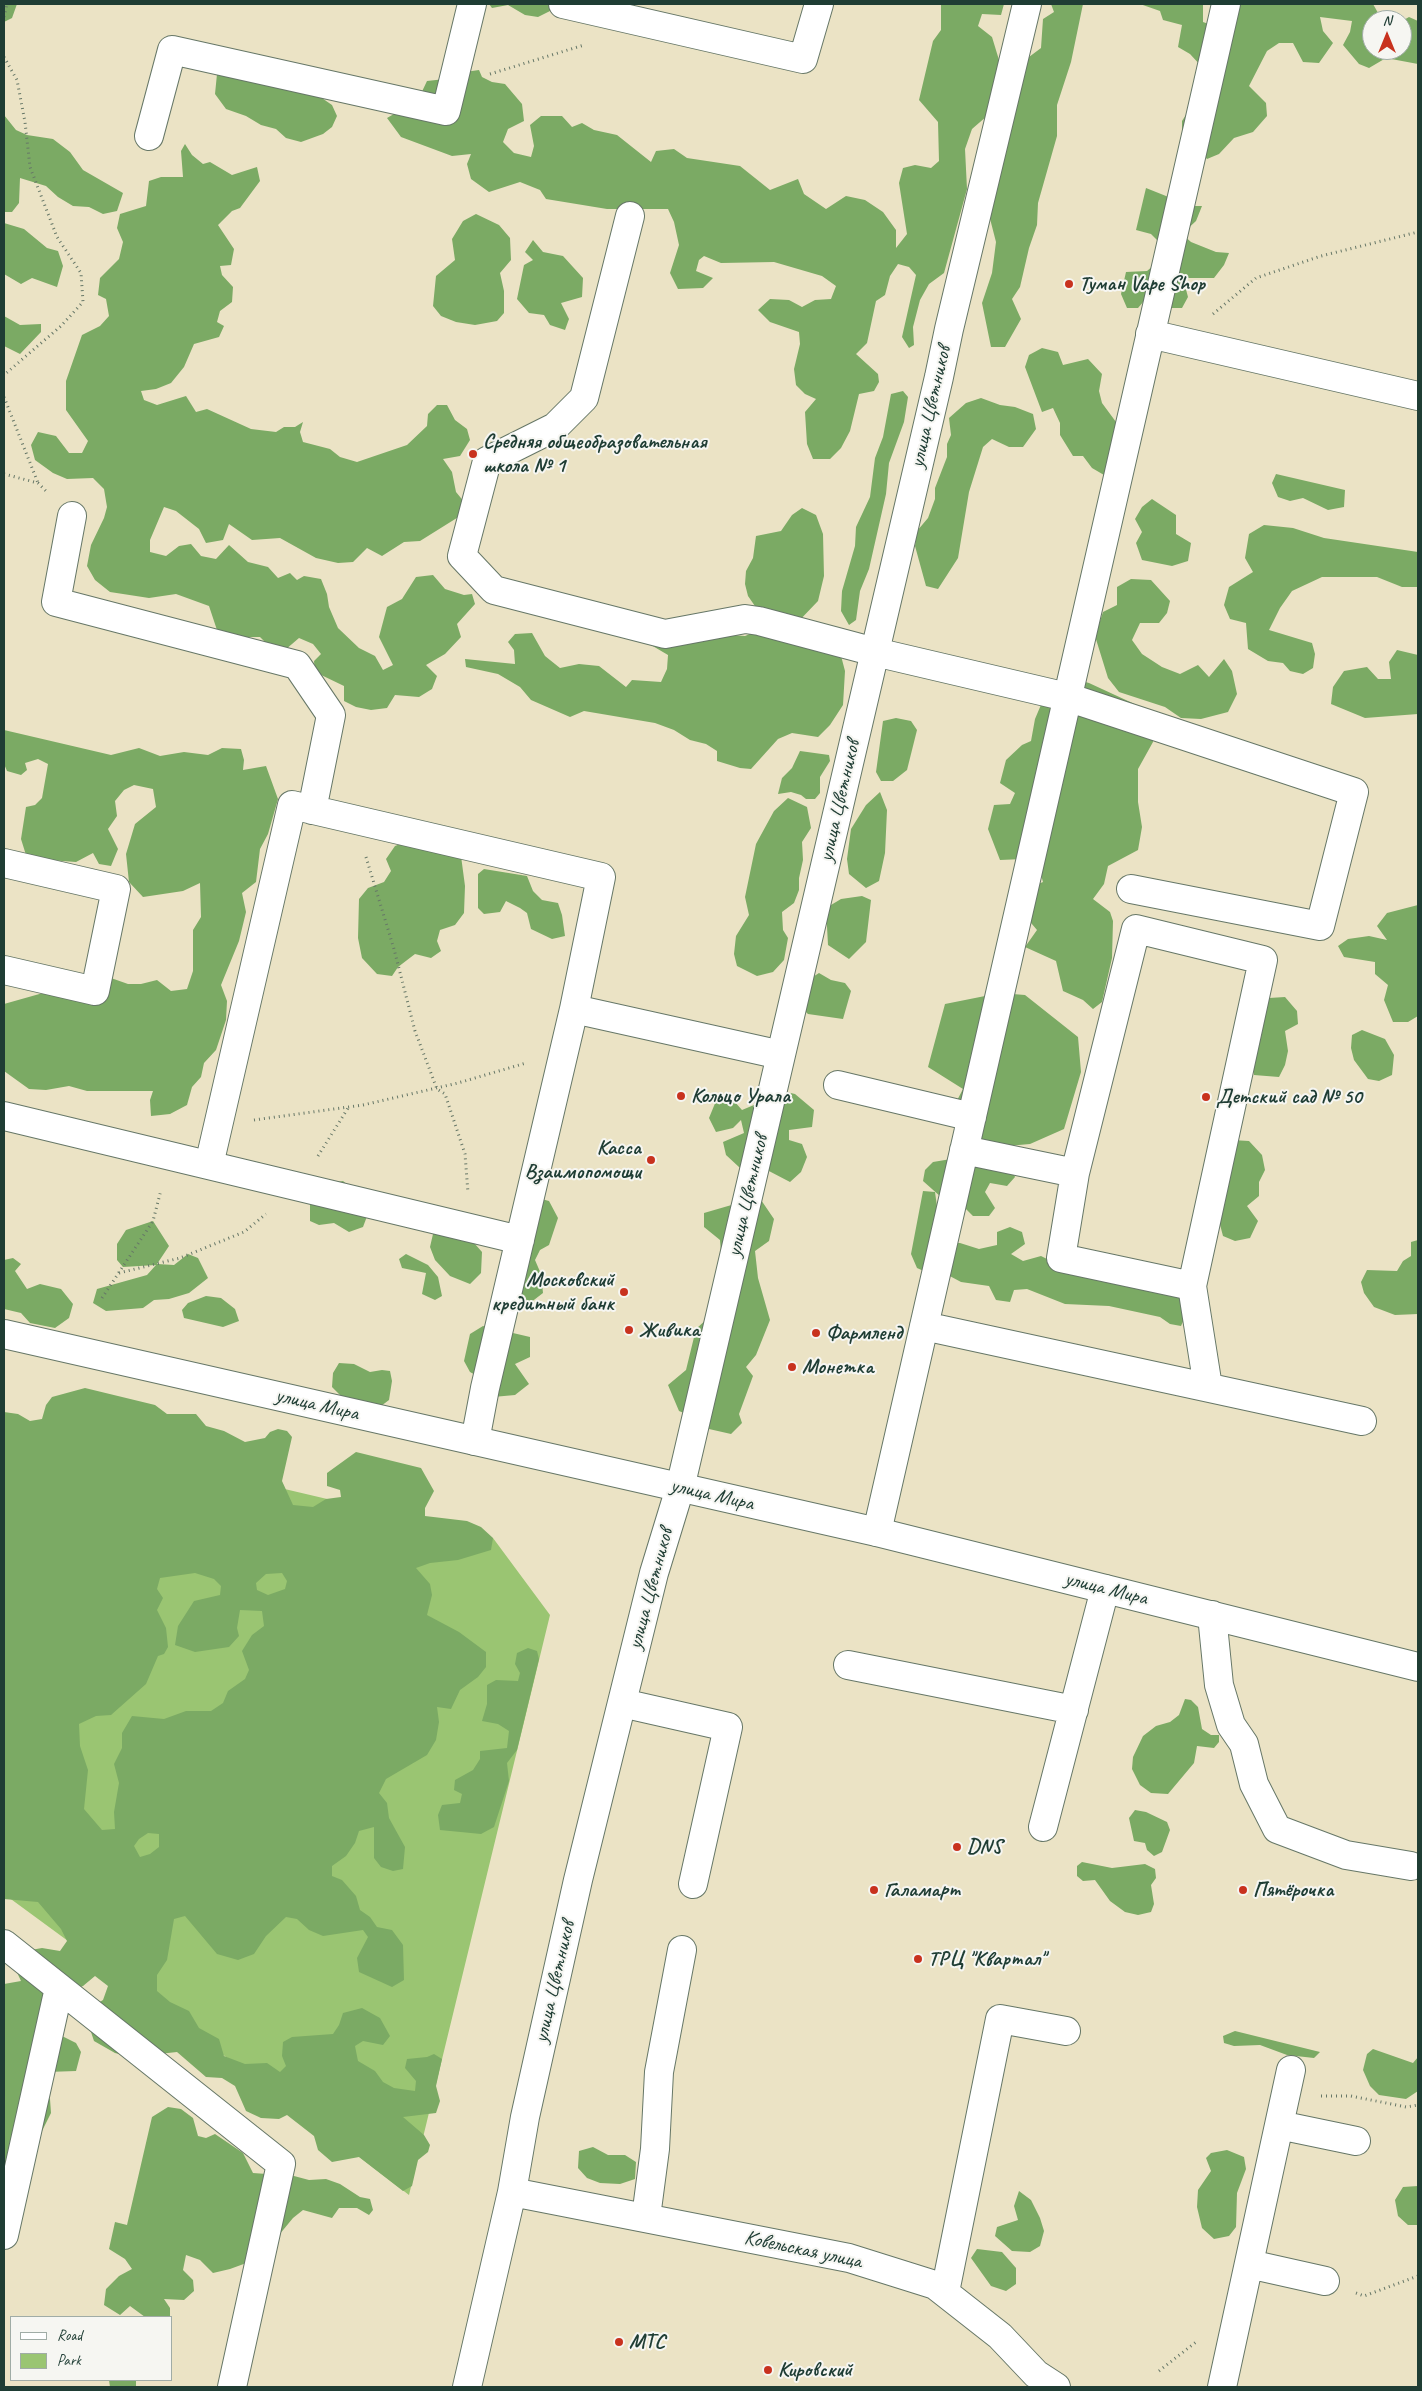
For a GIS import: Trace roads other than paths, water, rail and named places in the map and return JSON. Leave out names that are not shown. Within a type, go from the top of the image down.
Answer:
[{"type":"street","points":[[149,136],[172,50],[446,111],[472,4]]},
{"type":"street","points":[[563,4],[803,59],[819,4]]},
{"type":"street","name":"улица Цветников","points":[[467,2387],[512,2192],[525,2117],[548,2013],[654,1573],[680,1488],[875,652],[948,329],[1027,4]]},
{"type":"street","points":[[877,1532],[1226,4]]},
{"type":"street","points":[[630,216],[584,398],[555,427],[487,460],[462,556],[494,590],[665,634],[745,619],[1067,697],[1354,792],[1320,926],[1131,889]]},
{"type":"street","points":[[1150,334],[1418,396]]},
{"type":"street","points":[[72,516],[56,602],[297,665],[331,715],[312,810]]},
{"type":"street","points":[[209,1165],[292,805],[601,877],[574,1009],[475,1441]]},
{"type":"street","points":[[4,863],[116,889],[96,991],[4,970]]},
{"type":"street","points":[[1192,1286],[1060,1258],[1075,1173],[1136,929],[1263,960],[1192,1286],[1208,1387]]},
{"type":"street","points":[[574,1009],[781,1056]]},
{"type":"street","points":[[838,1085],[972,1117]]},
{"type":"street","points":[[4,1116],[520,1240]]},
{"type":"street","points":[[964,1150],[1075,1173]]},
{"type":"street","points":[[924,1326],[1362,1421]]},
{"type":"street","name":"улица Мира","points":[[4,1334],[877,1532],[1418,1666]]},
{"type":"street","points":[[1044,1827],[1105,1589]]},
{"type":"street","points":[[1212,1615],[1220,1685],[1231,1725],[1244,1744],[1254,1784],[1277,1829],[1346,1855],[1412,1866]]},
{"type":"street","points":[[848,1665],[1074,1710]]},
{"type":"street","points":[[622,1703],[728,1727],[693,1884]]},
{"type":"street","points":[[4,1944],[281,2164],[232,2387]]},
{"type":"street","points":[[646,2217],[655,2149],[659,2072],[682,1950]]},
{"type":"street","points":[[4,2235],[59,1988]]},
{"type":"street","points":[[945,2292],[1000,2019],[1066,2031]]},
{"type":"street","points":[[1222,2387],[1288,2083]]},
{"type":"street","points":[[1279,2125],[1356,2141]]},
{"type":"street","name":"Ковельская улица","points":[[512,2192],[849,2258],[935,2285],[1000,2336],[1036,2374],[1056,2387]]},
{"type":"street","points":[[1249,2264],[1325,2281]]},
{"type":"place","name":"Туман Vape Shop","points":[[1069,284]]},
{"type":"place","name":"Средняя общеобразовательная школа № 1","points":[[473,454]]},
{"type":"place","name":"Кольцо Урала","points":[[681,1096]]},
{"type":"place","name":"Детский сад № 50","points":[[1206,1097]]},
{"type":"place","name":"Касса Взаимопомощи","points":[[651,1160]]},
{"type":"place","name":"Московский кредитный банк","points":[[624,1292]]},
{"type":"place","name":"Живика","points":[[629,1330]]},
{"type":"place","name":"Фармленд","points":[[816,1333]]},
{"type":"place","name":"Монетка","points":[[792,1367]]},
{"type":"place","name":"DNS","points":[[957,1847]]},
{"type":"place","name":"Галамарт","points":[[874,1890]]},
{"type":"place","name":"Пятёрочка","points":[[1243,1890]]},
{"type":"place","name":"ТРЦ \"Квартал\"","points":[[918,1959]]},
{"type":"place","name":"МТС","points":[[619,2342]]},
{"type":"place","name":"Кировский","points":[[768,2370]]}]
